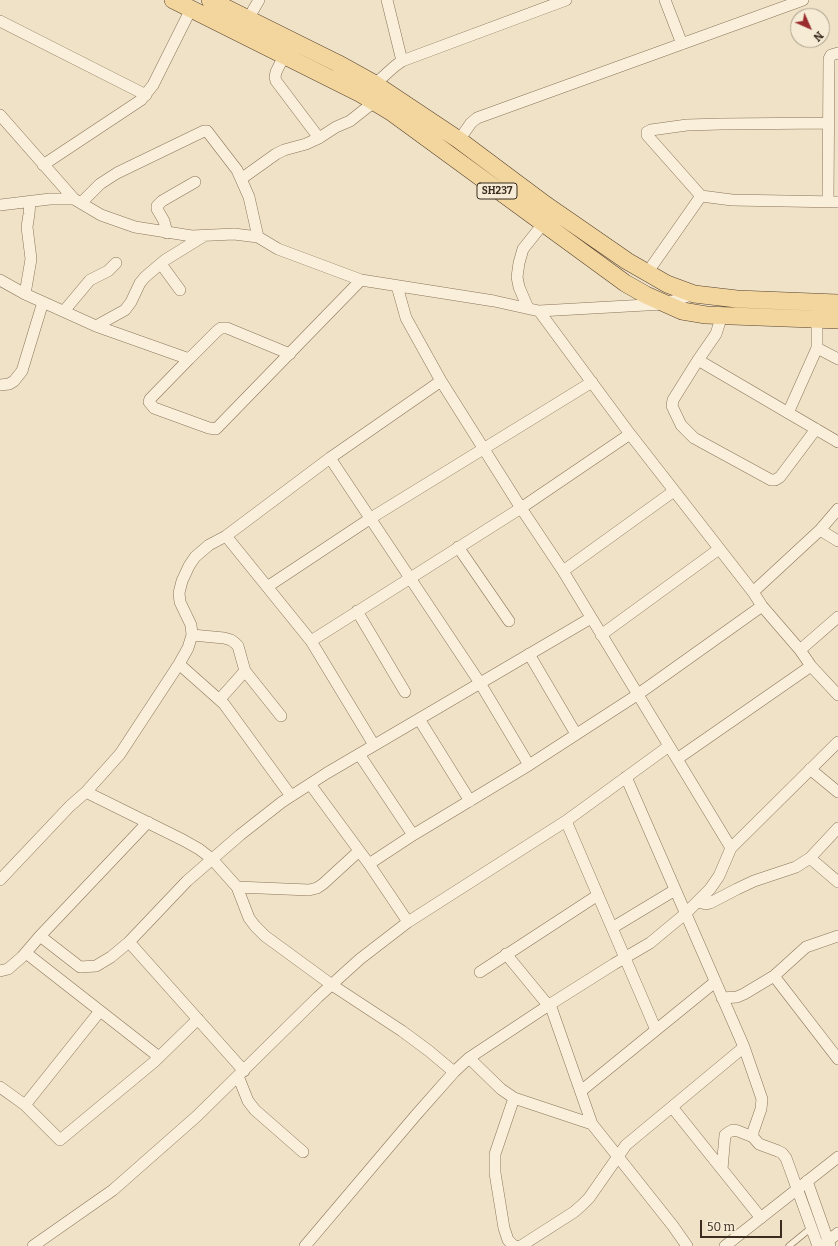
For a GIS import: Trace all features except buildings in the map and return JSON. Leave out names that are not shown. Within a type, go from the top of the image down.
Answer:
[{"type":"main road","name":"SH237","points":[[173,0],[361,94],[391,112],[625,283],[664,304],[682,311],[706,315],[838,320]]},
{"type":"main road","name":"SH237","points":[[210,0],[376,84],[459,140],[552,209],[627,261],[667,284],[694,294],[737,299],[838,303]]},
{"type":"street","points":[[248,19],[259,0]]},
{"type":"street","points":[[387,0],[402,61]]},
{"type":"street","points":[[376,84],[402,61],[566,0]]},
{"type":"street","points":[[666,0],[682,44]]},
{"type":"street","points":[[459,140],[471,123],[477,118],[803,0]]},
{"type":"street","points":[[43,165],[141,100],[146,95],[153,85],[191,9]]},
{"type":"street","points":[[0,22],[146,95]]},
{"type":"street","points":[[829,123],[687,125],[651,130],[647,132],[647,135],[701,196],[732,200],[833,202],[829,123],[829,59],[831,55],[838,53]]},
{"type":"street","points":[[284,56],[276,72],[276,81],[319,138]]},
{"type":"street","points":[[241,179],[276,154],[284,150],[306,144],[350,121],[374,102]]},
{"type":"street","points":[[0,115],[43,165],[78,201],[101,215],[135,228],[192,236],[234,234],[258,237],[278,250],[361,280],[494,301],[534,310],[664,304],[694,294]]},
{"type":"street","points":[[0,193],[3,204],[50,199],[78,201],[108,178],[204,131],[207,131],[237,170],[248,197],[258,237]]},
{"type":"street","points":[[167,233],[164,221],[157,209],[157,206],[162,201],[195,182]]},
{"type":"street","points":[[647,273],[701,196]]},
{"type":"street","points":[[25,294],[31,259],[27,227],[30,201]]},
{"type":"street","points":[[543,224],[524,249],[518,263],[517,277],[519,287],[534,310],[592,382],[630,434],[753,592],[762,606],[800,650],[811,666],[838,695]]},
{"type":"street","points":[[96,326],[126,310],[142,280],[161,264],[204,236]]},
{"type":"street","points":[[64,311],[85,284],[108,271],[116,263]]},
{"type":"street","points":[[161,264],[180,290]]},
{"type":"street","points":[[290,354],[227,328],[221,328],[216,331],[150,399],[149,402],[154,408],[213,429],[220,426],[290,354],[361,280]]},
{"type":"street","points":[[1,283],[96,326],[189,359]]},
{"type":"street","points":[[397,286],[406,318],[441,382],[563,571],[731,848]]},
{"type":"street","points":[[0,385],[8,384],[14,381],[22,371],[43,302]]},
{"type":"street","points":[[722,316],[716,334],[676,393],[673,400],[672,406],[681,425],[694,438],[772,480],[780,477],[816,429]]},
{"type":"street","points":[[788,413],[817,348],[817,319]]},
{"type":"street","points":[[817,348],[838,359]]},
{"type":"street","points":[[698,360],[838,442]]},
{"type":"street","points":[[0,880],[70,806],[86,792],[120,754],[179,664],[188,648],[192,635],[191,625],[180,602],[182,581],[189,566],[198,554],[209,545],[226,536],[330,458],[441,382]]},
{"type":"street","points":[[267,587],[371,518],[592,382]]},
{"type":"street","points":[[311,641],[521,508],[630,434]]},
{"type":"street","points":[[330,458],[480,683],[529,765]]},
{"type":"street","points":[[563,571],[674,491]]},
{"type":"street","points":[[753,592],[820,530],[838,509]]},
{"type":"street","points":[[820,530],[838,541]]},
{"type":"street","points":[[226,536],[311,641],[374,745]]},
{"type":"street","points":[[458,547],[509,621]]},
{"type":"street","points":[[601,635],[719,549]]},
{"type":"street","points":[[369,864],[413,835],[529,765],[637,695],[762,606]]},
{"type":"street","points":[[357,611],[405,692]]},
{"type":"street","points":[[800,650],[838,617]]},
{"type":"street","points":[[40,936],[80,967],[96,966],[111,957],[129,942],[163,905],[212,859],[291,796],[374,745],[591,618]]},
{"type":"street","points":[[192,635],[224,638],[235,643],[238,646],[245,671],[281,716]]},
{"type":"street","points":[[529,654],[576,734]]},
{"type":"street","points":[[179,664],[220,699],[291,796]]},
{"type":"street","points":[[677,759],[811,666]]},
{"type":"street","points":[[220,699],[245,671]]},
{"type":"street","points":[[419,719],[470,801]]},
{"type":"street","points":[[305,1246],[373,1164],[454,1072],[469,1058],[549,1005],[650,943],[685,914],[710,889],[731,848],[838,742]]},
{"type":"street","points":[[33,1246],[113,1190],[197,1116],[360,959],[408,922],[566,821],[669,746]]},
{"type":"street","points":[[359,754],[413,835]]},
{"type":"street","points":[[810,769],[838,792]]},
{"type":"street","points":[[626,778],[744,1047],[762,1100],[753,1137]]},
{"type":"street","points":[[310,784],[369,864],[408,922]]},
{"type":"street","points":[[86,792],[183,840],[212,859],[237,887],[249,918],[261,932],[332,985],[402,1030],[454,1072]]},
{"type":"street","points":[[566,821],[656,1030]]},
{"type":"street","points":[[0,971],[8,969],[26,953],[40,936],[148,822]]},
{"type":"street","points":[[698,902],[706,904],[710,903],[754,881],[796,867],[810,858],[838,828]]},
{"type":"street","points":[[237,887],[309,890],[317,888],[359,851]]},
{"type":"street","points":[[810,858],[838,882]]},
{"type":"street","points":[[612,928],[675,890]]},
{"type":"street","points":[[480,972],[598,895]]},
{"type":"street","points":[[722,998],[737,997],[744,994],[774,976],[806,948],[838,936]]},
{"type":"street","points":[[129,942],[198,1019],[241,1073],[248,1101],[255,1110],[303,1152]]},
{"type":"street","points":[[26,953],[159,1057]]},
{"type":"street","points":[[506,954],[552,1010],[592,1124],[673,1226],[687,1246]]},
{"type":"street","points":[[774,976],[838,1059]]},
{"type":"street","points":[[581,1091],[715,982]]},
{"type":"street","points":[[25,1105],[100,1011]]},
{"type":"street","points":[[0,1087],[25,1105],[60,1140],[159,1057],[198,1019]]},
{"type":"street","points":[[521,1246],[574,1212],[582,1205],[589,1198],[626,1145],[744,1047]]},
{"type":"street","points":[[469,1058],[501,1089],[514,1098],[592,1124]]},
{"type":"street","points":[[514,1098],[495,1154],[495,1173],[504,1228],[508,1240],[516,1246]]},
{"type":"street","points":[[672,1107],[761,1218]]},
{"type":"street","points":[[722,1169],[723,1140],[728,1132],[733,1130],[753,1137],[759,1144],[782,1153],[786,1158],[818,1246]]},
{"type":"street","points":[[725,1246],[838,1157]]},
{"type":"street","points":[[807,1181],[826,1244],[838,1233]]},
{"type":"lane","points":[[789,1246],[811,1228]]}]
